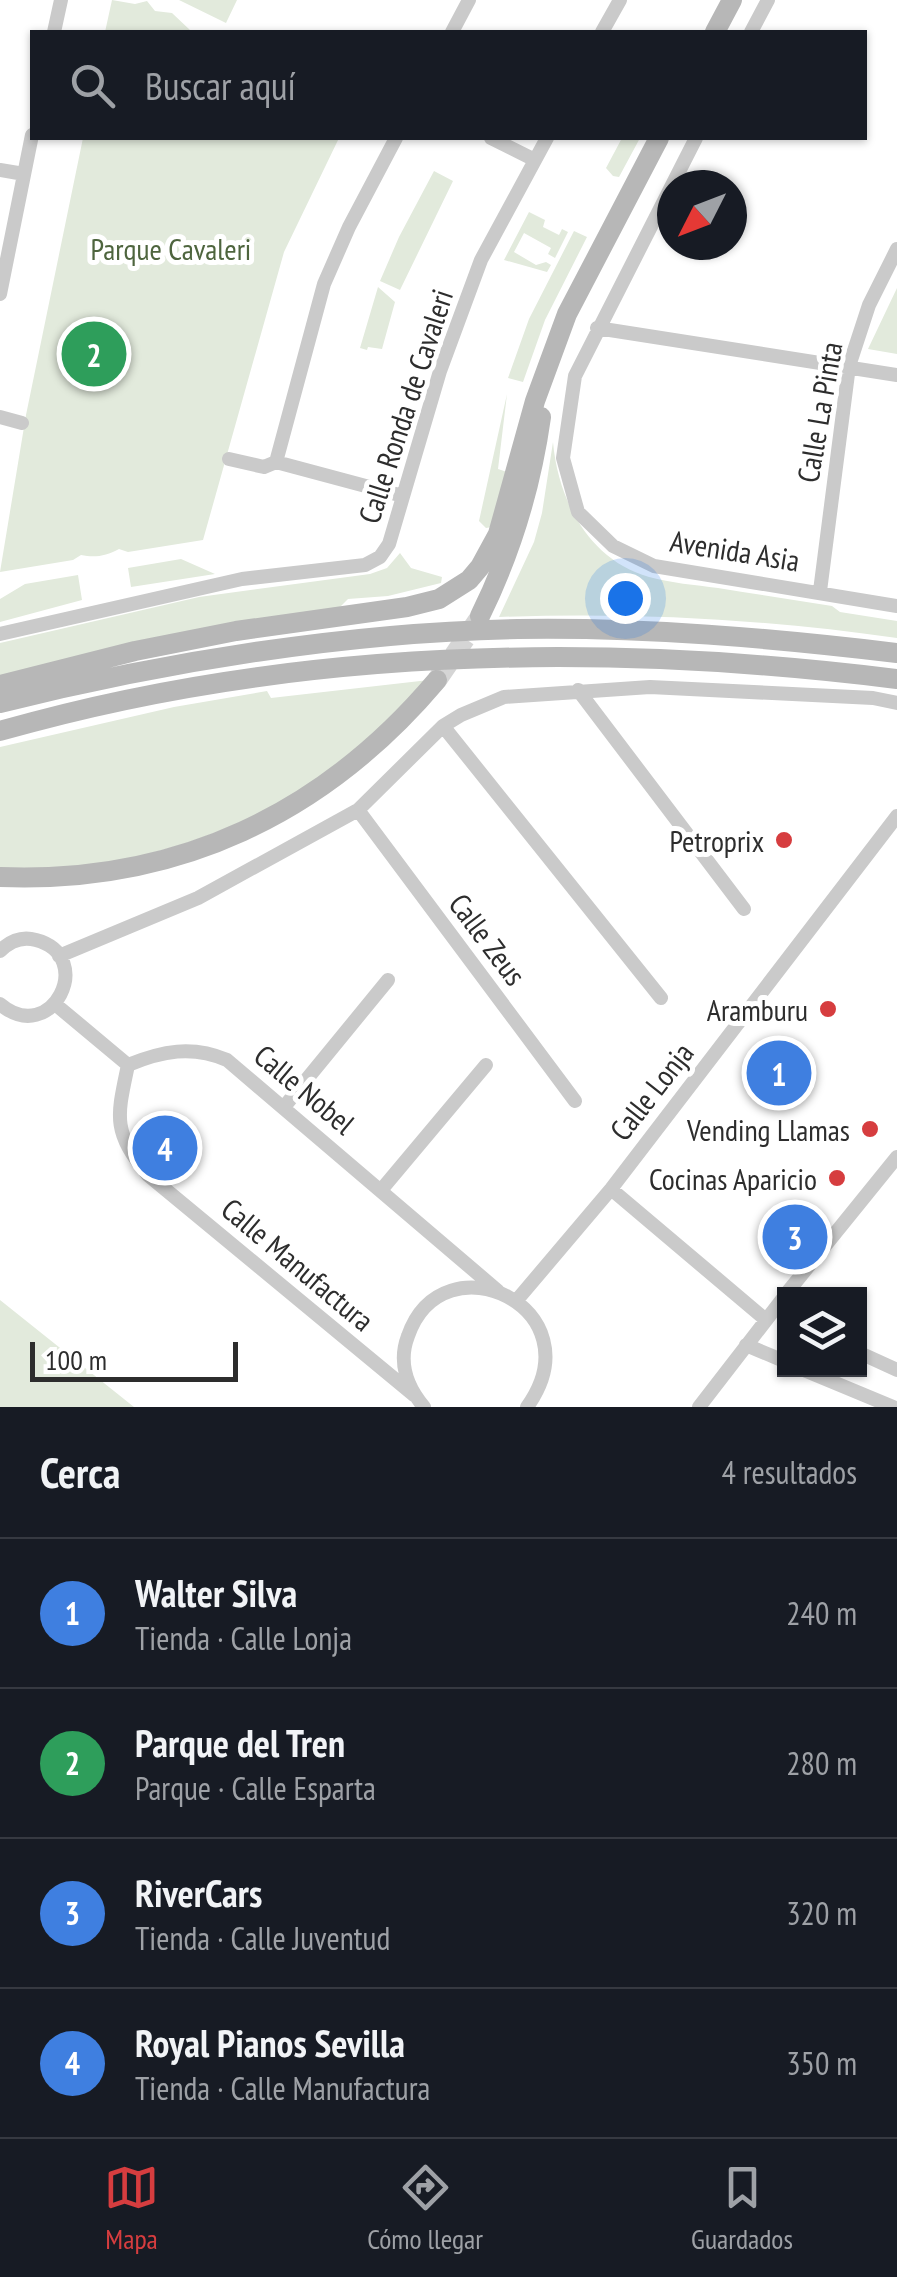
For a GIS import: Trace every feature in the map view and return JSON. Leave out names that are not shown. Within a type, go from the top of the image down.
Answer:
[{"type":"main road","points":[[716,30],[732,0]]},
{"type":"main road","points":[[0,685],[236,632],[407,607],[439,599],[454,590],[480,567],[498,534],[566,314],[658,140]]},
{"type":"main road","points":[[480,616],[512,546],[533,476],[550,356]]},
{"type":"main road","points":[[0,703],[188,664],[273,651],[517,629],[717,634],[897,653]]},
{"type":"main road","points":[[0,731],[192,688],[435,662],[580,656],[692,659],[897,679]]},
{"type":"main road","points":[[0,877],[115,871],[196,852],[229,838],[327,784],[394,728],[437,680]]},
{"type":"street","points":[[54,30],[61,0]]},
{"type":"street","points":[[453,30],[469,0]]},
{"type":"street","points":[[603,30],[620,0]]},
{"type":"street","points":[[751,30],[768,0]]},
{"type":"street","points":[[0,294],[31,140]]},
{"type":"street","points":[[276,462],[324,284],[395,140]]},
{"type":"street","points":[[495,140],[535,160]]},
{"type":"street","name":"Calle Ronda de Cavaleri","points":[[0,634],[242,579],[374,562],[390,544],[440,371],[481,260],[546,140]]},
{"type":"street","points":[[695,140],[597,328],[897,375]]},
{"type":"street","points":[[0,170],[24,174]]},
{"type":"street","name":"Calle La Pinta","points":[[820,591],[849,366],[868,305],[897,249]]},
{"type":"street","name":"Avenida Asia","points":[[597,328],[575,376],[563,458],[578,512],[614,546],[654,566],[897,606]]},
{"type":"street","points":[[0,418],[22,423]]},
{"type":"street","points":[[230,459],[264,467],[276,462],[403,496]]},
{"type":"street","points":[[60,956],[198,898],[358,810],[443,726],[461,714],[504,697],[650,687],[873,698],[897,703]]},
{"type":"street","points":[[578,690],[744,909]]},
{"type":"street","points":[[443,726],[660,998]]},
{"type":"street","name":"Calle Zeus","points":[[358,810],[574,1102]]},
{"type":"street","name":"Calle Lonja","points":[[517,1300],[611,1189],[897,816]]},
{"type":"street","points":[[0,950],[16,940],[40,941],[60,956],[66,981],[55,1004],[35,1015],[12,1012],[0,1004]]},
{"type":"street","points":[[284,1106],[388,980]]},
{"type":"street","points":[[55,1004],[128,1065]]},
{"type":"street","name":"Calle Nobel","points":[[128,1065],[159,1052],[209,1052],[227,1060],[498,1290],[517,1300]]},
{"type":"street","name":"Calle Manufactura","points":[[128,1065],[119,1106],[120,1132],[148,1175],[419,1401]]},
{"type":"street","points":[[382,1189],[486,1066]]},
{"type":"street","points":[[792,1287],[897,1156]]},
{"type":"street","points":[[611,1189],[774,1318],[746,1345],[699,1407]]},
{"type":"street","points":[[419,1401],[404,1360],[405,1342],[422,1310],[457,1289],[498,1290]]},
{"type":"street","points":[[517,1300],[532,1314],[546,1351],[546,1371],[528,1407]]},
{"type":"street","points":[[746,1345],[777,1358]]},
{"type":"street","points":[[867,1357],[897,1370]]},
{"type":"street","points":[[821,1377],[893,1407]]},
{"type":"green space","points":[[112,0],[135,4],[147,1],[155,11],[172,13],[190,30],[105,30]]},
{"type":"green space","points":[[179,0],[237,0],[226,23]]},
{"type":"green space","name":"Parque Cavaleri","points":[[83,140],[338,140],[284,252],[203,540],[128,552],[119,549],[100,556],[81,555],[73,560],[0,572],[26,415]]},
{"type":"green space","points":[[621,140],[639,140],[619,177],[606,168]]},
{"type":"green space","points":[[434,171],[453,181],[400,290],[380,281]]},
{"type":"green space","points":[[529,212],[545,220],[543,227],[559,235],[562,229],[568,232],[555,258],[548,254],[551,248],[524,233],[514,252],[536,265],[551,265],[547,272],[504,260]]},
{"type":"green space","points":[[574,231],[587,237],[545,320],[523,382],[508,378],[529,319]]},
{"type":"green space","points":[[378,287],[395,302],[382,349],[367,350],[360,348]]},
{"type":"green space","points":[[897,288],[897,354],[868,349]]},
{"type":"green space","points":[[507,394],[498,469],[507,472],[492,527],[486,528],[479,521]]},
{"type":"green space","points":[[553,442],[562,485],[580,525],[609,557],[628,569],[666,581],[832,606],[840,612],[897,621],[897,638],[699,618],[499,617],[534,542]]},
{"type":"green space","points":[[400,553],[411,568],[442,577],[441,583],[388,596],[348,599],[340,607],[0,676],[0,643],[199,597],[370,574],[387,568]]},
{"type":"green space","points":[[181,559],[215,574],[131,587],[128,568]]},
{"type":"green space","points":[[78,575],[82,600],[0,622],[0,599],[25,584]]},
{"type":"green space","points":[[429,680],[351,754],[313,782],[230,827],[140,856],[94,864],[0,868],[0,747],[174,707],[267,691],[271,698]]},
{"type":"green space","points":[[0,1300],[134,1407],[0,1407]]},
{"type":"tunnel","points":[[437,680],[478,620]]},
{"type":"place","name":"Parque del Tren","points":[[94,354]]},
{"type":"place","name":"Petroprix","points":[[784,840]]},
{"type":"place","name":"Aramburu","points":[[828,1009]]},
{"type":"place","name":"Walter Silva","points":[[779,1073]]},
{"type":"place","name":"Vending Llamas","points":[[870,1129]]},
{"type":"place","name":"Royal Pianos Sevilla","points":[[165,1148]]},
{"type":"place","name":"Cocinas Aparicio","points":[[837,1178]]},
{"type":"place","name":"RiverCars","points":[[795,1237]]}]
